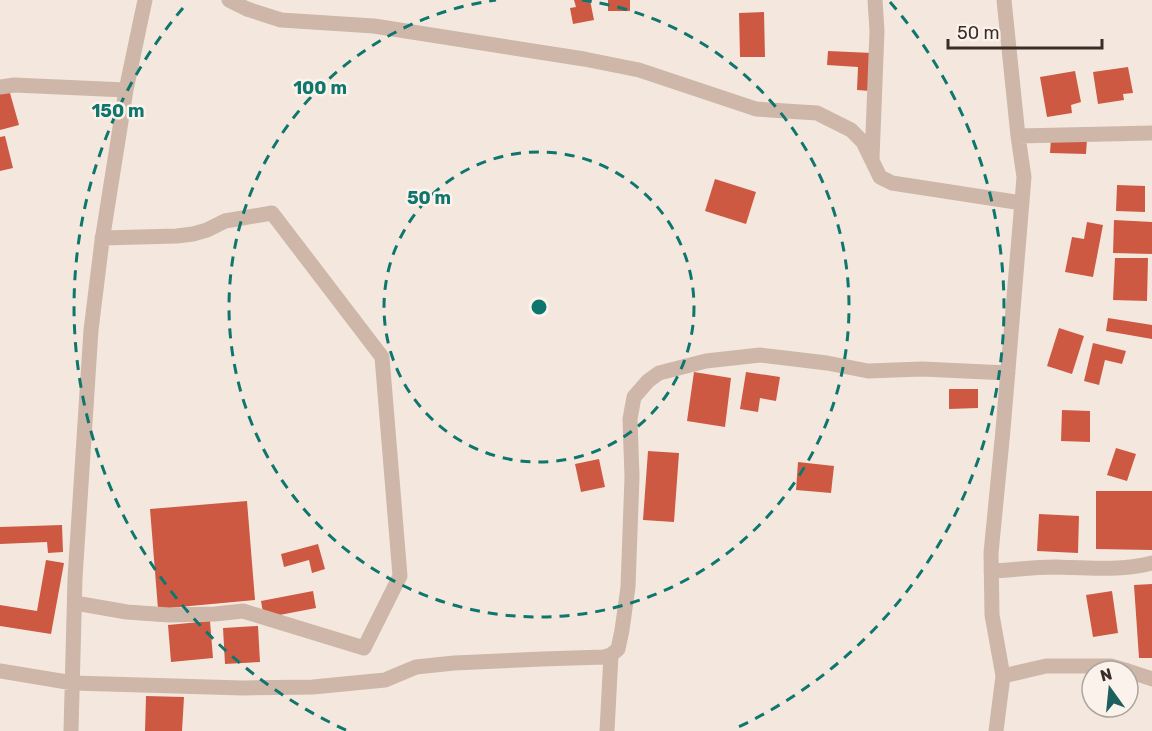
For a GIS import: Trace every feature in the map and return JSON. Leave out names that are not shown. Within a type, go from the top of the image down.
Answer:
[{"type":"street","points":[[71,731],[75,603],[91,330],[102,238],[126,90],[144,0]]},
{"type":"street","points":[[229,0],[247,9],[281,20],[374,26],[584,59],[639,70],[756,109],[817,113],[851,130],[863,142],[880,177],[892,183],[1022,203]]},
{"type":"street","points":[[872,162],[877,31],[875,0]]},
{"type":"street","points":[[996,731],[1003,676],[992,615],[991,554],[1024,177],[1004,0]]},
{"type":"street","points":[[0,87],[14,85],[126,90]]},
{"type":"street","points":[[1018,136],[1152,133]]},
{"type":"street","points":[[75,603],[127,612],[170,615],[243,611],[364,648],[400,576],[381,357],[272,213],[225,221],[193,234],[102,238]]},
{"type":"street","points":[[0,671],[73,683],[243,688],[313,687],[385,680],[416,667],[465,662],[611,655],[618,649],[628,587],[632,477],[630,419],[634,397],[648,381],[659,373],[706,361],[760,355],[827,363],[868,371],[922,369],[1008,373]]},
{"type":"street","points":[[991,571],[1052,567],[1105,569],[1152,563]]},
{"type":"street","points":[[607,731],[611,655]]},
{"type":"street","points":[[1003,676],[1046,666],[1080,666]]},
{"type":"building","points":[[574,0],[590,0],[594,20],[573,24],[570,8],[576,7]]},
{"type":"building","points":[[608,0],[630,0],[630,11],[608,11]]},
{"type":"building","points":[[764,12],[765,57],[740,57],[739,13]]},
{"type":"building","points":[[828,51],[872,53],[870,91],[857,90],[858,67],[827,65]]},
{"type":"building","points":[[1128,67],[1133,93],[1123,94],[1124,100],[1098,104],[1093,72]]},
{"type":"building","points":[[1075,71],[1081,102],[1071,105],[1072,113],[1047,117],[1040,77]]},
{"type":"building","points":[[8,86],[19,125],[0,130],[0,89]]},
{"type":"building","points":[[5,136],[13,168],[0,171],[0,137]]},
{"type":"building","points":[[1051,138],[1087,139],[1086,154],[1050,153]]},
{"type":"building","points":[[715,179],[756,192],[746,224],[705,211]]},
{"type":"building","points":[[1117,185],[1145,186],[1145,212],[1116,211]]},
{"type":"building","points":[[1114,220],[1152,222],[1152,254],[1113,253]]},
{"type":"building","points":[[1087,222],[1103,225],[1093,277],[1065,272],[1072,237],[1084,239]]},
{"type":"building","points":[[1115,258],[1148,258],[1147,301],[1113,300]]},
{"type":"building","points":[[1108,318],[1152,325],[1152,339],[1106,331]]},
{"type":"building","points":[[1059,328],[1084,336],[1072,374],[1047,366]]},
{"type":"building","points":[[1093,343],[1126,351],[1122,364],[1105,360],[1099,385],[1084,381]]},
{"type":"building","points":[[694,372],[731,378],[725,427],[687,421]]},
{"type":"building","points":[[746,372],[780,377],[776,401],[760,398],[758,412],[740,409]]},
{"type":"building","points":[[949,389],[978,389],[978,408],[949,409]]},
{"type":"building","points":[[1062,410],[1090,411],[1090,442],[1061,441]]},
{"type":"building","points":[[1116,448],[1136,454],[1127,481],[1107,475]]},
{"type":"building","points":[[648,451],[679,453],[674,522],[643,520]]},
{"type":"building","points":[[599,459],[605,487],[581,492],[575,464]]},
{"type":"building","points":[[798,462],[834,466],[831,493],[796,490]]},
{"type":"building","points":[[1096,491],[1152,491],[1152,550],[1096,549]]},
{"type":"building","points":[[247,501],[255,600],[158,609],[150,509]]},
{"type":"building","points":[[1039,514],[1079,516],[1078,553],[1037,551]]},
{"type":"building","points":[[62,525],[63,552],[48,553],[47,542],[0,544],[0,527]]},
{"type":"building","points":[[318,544],[325,569],[312,573],[309,560],[284,567],[281,554]]},
{"type":"building","points":[[46,560],[64,563],[51,634],[0,626],[0,605],[37,611]]},
{"type":"building","points":[[1152,584],[1152,658],[1139,658],[1134,585]]},
{"type":"building","points":[[313,591],[316,608],[264,618],[261,601]]},
{"type":"building","points":[[1112,591],[1118,633],[1093,637],[1086,595]]},
{"type":"building","points":[[210,621],[213,658],[171,662],[168,625]]},
{"type":"building","points":[[258,626],[260,662],[225,664],[223,628]]},
{"type":"building","points":[[146,696],[184,697],[182,731],[145,731]]}]
